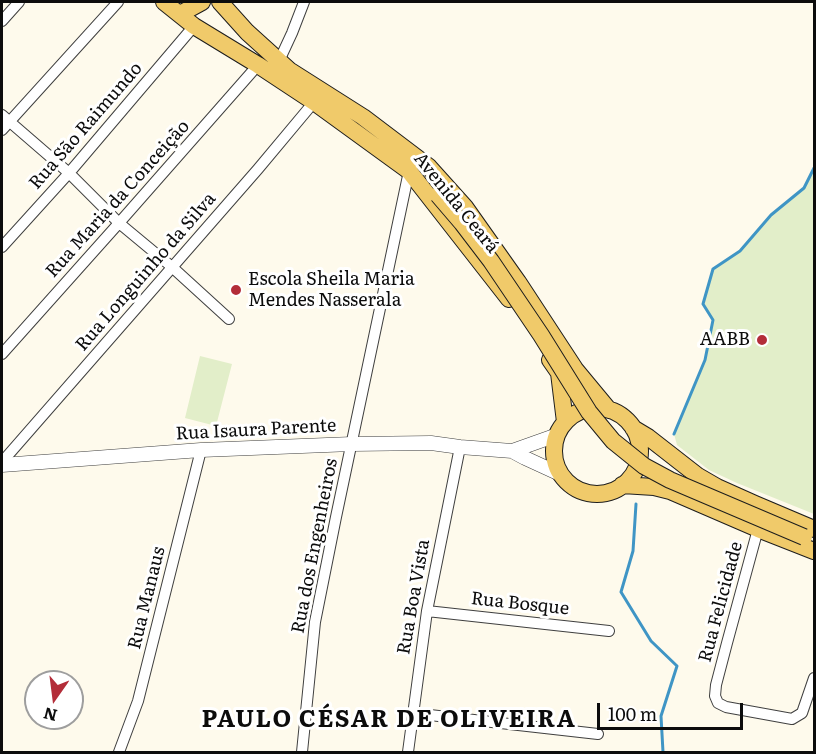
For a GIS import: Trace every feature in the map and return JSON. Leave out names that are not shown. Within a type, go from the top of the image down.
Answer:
[{"type":"main road","name":"Avenida Ceará","points":[[164,2],[194,26],[314,102],[411,174],[512,304],[559,373],[561,428]]},
{"type":"main road","points":[[180,14],[202,2]]},
{"type":"main road","name":"Avenida Ceará","points":[[220,2],[247,32],[289,70],[363,117],[429,167],[465,207],[575,369],[609,410]]},
{"type":"main road","points":[[411,174],[438,195],[462,223],[541,335],[589,412],[613,441],[644,466],[670,480],[812,540]]},
{"type":"main road","points":[[633,428],[639,443],[639,459],[633,473],[622,485],[608,492],[592,493],[577,489],[556,466],[555,442],[561,428],[578,412],[601,408],[609,410],[623,417],[633,428],[698,476],[755,504],[812,540]]},
{"type":"main road","points":[[622,485],[670,491],[758,529],[812,540]]},
{"type":"street","points":[[2,21],[19,2]]},
{"type":"street","points":[[118,2],[4,122],[69,173],[119,223],[229,319]]},
{"type":"street","points":[[279,61],[304,2]]},
{"type":"street","name":"Rua São Raimundo","points":[[2,248],[194,26]]},
{"type":"street","name":"Rua Maria da Conceição","points":[[2,354],[258,65]]},
{"type":"street","name":"Rua Longuinho da Silva","points":[[2,463],[314,102]]},
{"type":"street","name":"Rua dos Engenheiros","points":[[302,753],[315,622],[411,174]]},
{"type":"street","name":"Rua Isaura Parente","points":[[512,451],[561,428]]},
{"type":"street","name":"Rua Isaura Parente","points":[[2,463],[201,450],[431,443],[512,451],[562,475]]},
{"type":"street","name":"Rua Boa Vista","points":[[408,753],[427,611],[460,447]]},
{"type":"street","name":"Rua Manaus","points":[[119,753],[138,701],[201,450]]},
{"type":"street","name":"Rua Felicidade","points":[[758,529],[715,696],[718,703],[726,707],[792,719],[802,713],[814,678]]},
{"type":"street","name":"Rua Bosque","points":[[427,611],[609,631]]},
{"type":"street","points":[[412,713],[597,734]]},
{"type":"green space","name":"AABB","points":[[814,168],[814,514],[709,470],[677,445],[674,434],[705,360],[713,320],[703,304],[713,269],[740,251],[771,215],[804,187]]},
{"type":"green space","points":[[200,356],[232,364],[216,426],[185,418]]},
{"type":"waterway","points":[[674,434],[705,360],[713,320],[703,304],[713,269],[740,251],[771,215],[804,188],[814,168]]},
{"type":"waterway","points":[[636,504],[633,551],[621,592],[651,641],[677,666],[661,716],[663,752]]},
{"type":"place","name":"Escola Sheila Maria Mendes Nasserala","points":[[236,290]]},
{"type":"place","name":"AABB","points":[[762,340]]},
{"type":"district","name":"PAULO CÉSAR DE OLIVEIRA","points":[[389,720]]}]
